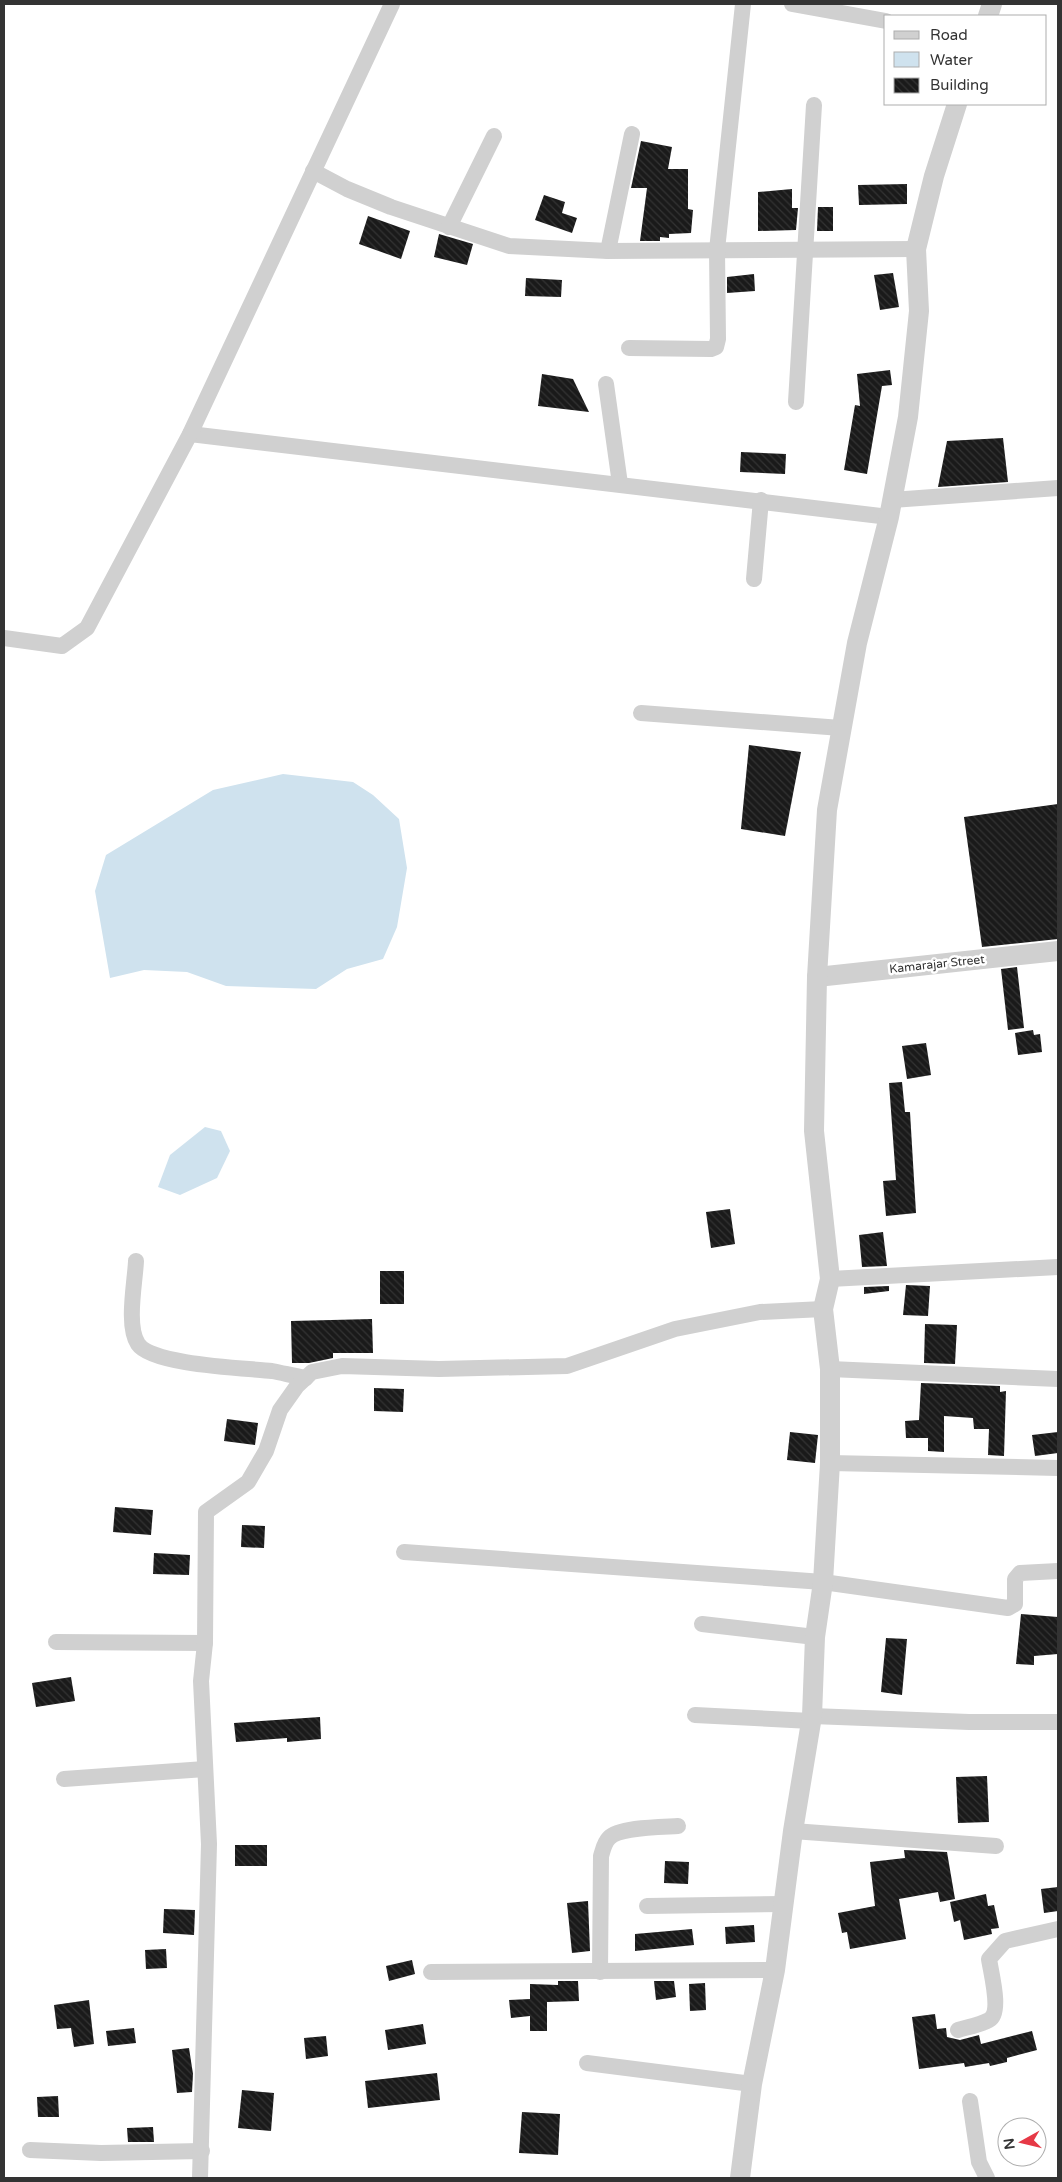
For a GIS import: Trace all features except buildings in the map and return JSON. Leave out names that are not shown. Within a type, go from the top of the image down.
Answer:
[{"type":"street","points":[[4,638],[62,646],[87,628],[190,434],[392,4]]},
{"type":"street","points":[[629,348],[711,349],[716,347],[718,339],[717,250],[742,4]]},
{"type":"street","points":[[792,4],[884,21]]},
{"type":"street","points":[[796,402],[814,105]]},
{"type":"street","points":[[740,2178],[752,2084],[775,1970],[793,1831],[811,1718],[815,1637],[823,1582],[830,1463],[830,1369],[823,1309],[830,1279],[814,1131],[816,977],[827,810],[856,643],[891,508],[908,417],[915,367],[919,311],[916,249],[934,176],[957,105]]},
{"type":"street","points":[[608,250],[632,134]]},
{"type":"street","points":[[449,227],[494,136]]},
{"type":"street","points":[[313,172],[347,189],[449,227],[509,246],[608,250],[916,249]]},
{"type":"street","points":[[606,384],[620,484]]},
{"type":"street","points":[[190,434],[761,500],[891,508],[1058,488]]},
{"type":"street","points":[[754,579],[761,500]]},
{"type":"street","points":[[641,714],[841,728]]},
{"type":"street","name":"Kamarajar Street","points":[[816,977],[1058,951]]},
{"type":"street","points":[[136,1261],[132,1327],[139,1345],[153,1355],[176,1360],[272,1371],[306,1378]]},
{"type":"street","points":[[830,1279],[1058,1267]]},
{"type":"street","points":[[200,2178],[209,1844],[201,1681],[205,1643],[206,1512],[248,1482],[266,1451],[280,1410],[312,1372],[342,1366],[439,1369],[567,1366],[675,1329],[760,1312],[823,1309]]},
{"type":"street","points":[[830,1369],[1058,1379]]},
{"type":"street","points":[[830,1463],[1058,1468]]},
{"type":"street","points":[[404,1552],[823,1582],[1008,1608],[1014,1604],[1015,1579],[1020,1573],[1058,1571]]},
{"type":"street","points":[[702,1624],[815,1637]]},
{"type":"street","points":[[56,1642],[205,1643]]},
{"type":"street","points":[[695,1714],[969,1722],[1058,1722]]},
{"type":"street","points":[[64,1779],[205,1769]]},
{"type":"street","points":[[600,1972],[601,1856],[604,1845],[610,1836],[626,1831],[678,1826]]},
{"type":"street","points":[[793,1831],[996,1846]]},
{"type":"street","points":[[647,1906],[783,1904]]},
{"type":"street","points":[[958,2030],[990,2020],[994,2015],[996,2007],[989,1960],[996,1950],[1005,1941],[1058,1929]]},
{"type":"street","points":[[431,1972],[775,1970]]},
{"type":"street","points":[[587,2062],[752,2084]]},
{"type":"street","points":[[970,2101],[979,2162],[987,2178]]},
{"type":"street","points":[[30,2150],[101,2153],[202,2151]]},
{"type":"water","points":[[283,774],[353,782],[373,795],[399,819],[407,868],[397,927],[383,959],[347,969],[316,989],[226,986],[187,972],[144,970],[110,978],[95,891],[106,855],[213,790]]},
{"type":"water","points":[[205,1127],[221,1131],[230,1151],[217,1178],[180,1195],[158,1187],[170,1155]]}]
